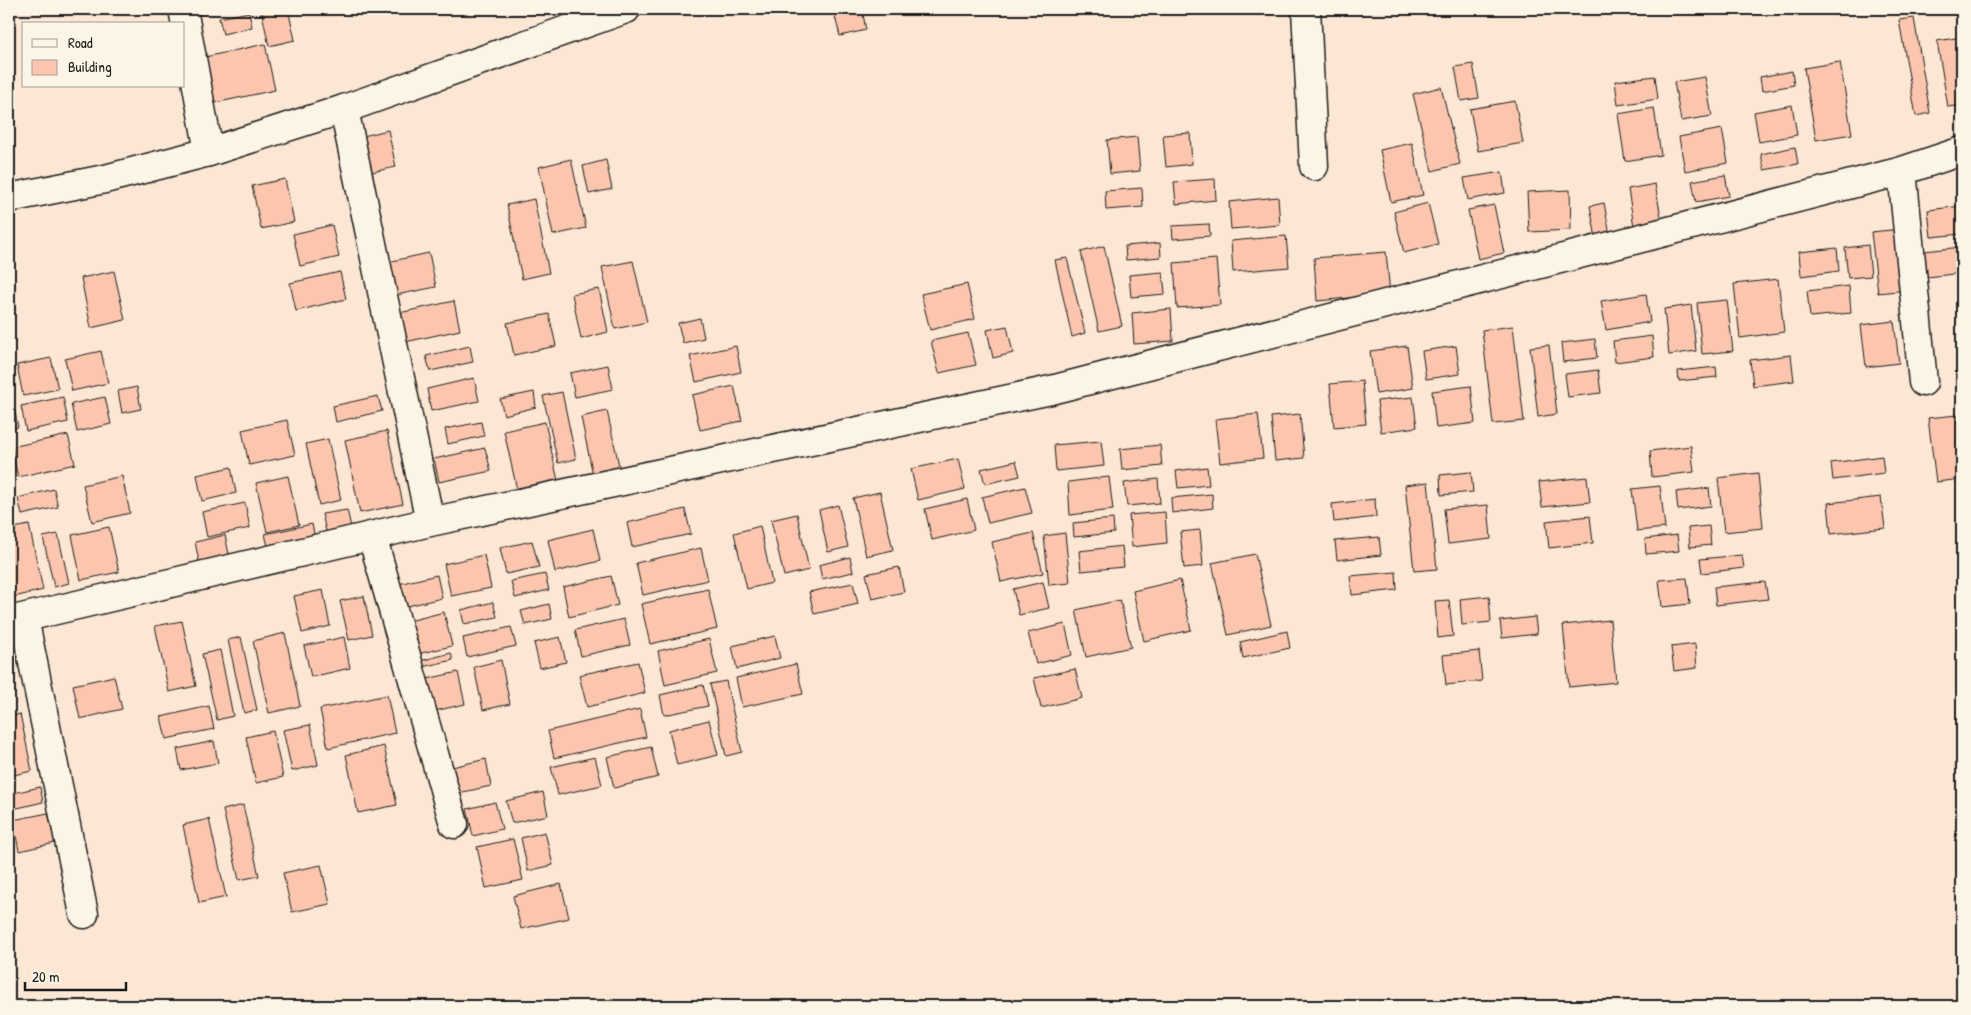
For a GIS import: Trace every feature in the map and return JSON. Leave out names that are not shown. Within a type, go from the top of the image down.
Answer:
[{"type":"street","points":[[183,9],[209,152]]},
{"type":"street","points":[[9,198],[104,179],[209,152],[344,109],[626,9]]},
{"type":"street","points":[[1306,9],[1314,166]]},
{"type":"street","points":[[344,109],[430,522]]},
{"type":"street","points":[[84,914],[16,620],[430,522],[1051,390],[1902,171],[1962,151]]},
{"type":"street","points":[[1902,171],[1924,382]]},
{"type":"street","points":[[372,536],[454,824]]},
{"type":"building","points":[[261,9],[288,9],[295,40],[269,46]]},
{"type":"building","points":[[833,9],[862,9],[866,30],[840,36]]},
{"type":"building","points":[[939,9],[955,9],[940,12]]},
{"type":"building","points":[[249,12],[252,27],[223,34],[219,18]]},
{"type":"building","points":[[1914,18],[1930,113],[1916,116],[1899,20]]},
{"type":"building","points":[[1962,37],[1962,105],[1948,107],[1937,41]]},
{"type":"building","points":[[265,44],[275,90],[215,103],[205,57]]},
{"type":"building","points":[[1840,62],[1852,134],[1816,140],[1804,68]]},
{"type":"building","points":[[1473,64],[1479,98],[1461,101],[1455,67]]},
{"type":"building","points":[[1792,71],[1794,85],[1762,91],[1760,77]]},
{"type":"building","points":[[1655,76],[1658,99],[1618,105],[1615,81]]},
{"type":"building","points":[[1705,77],[1712,116],[1681,121],[1674,82]]},
{"type":"building","points":[[1441,87],[1460,164],[1432,171],[1413,94]]},
{"type":"building","points":[[1515,101],[1523,143],[1478,151],[1470,109]]},
{"type":"building","points":[[1792,105],[1797,135],[1759,142],[1754,112]]},
{"type":"building","points":[[1654,108],[1661,155],[1625,161],[1618,114]]},
{"type":"building","points":[[1722,129],[1728,163],[1685,171],[1679,137]]},
{"type":"building","points":[[388,130],[396,167],[363,174],[355,138]]},
{"type":"building","points":[[1190,133],[1192,164],[1166,167],[1163,135]]},
{"type":"building","points":[[1137,137],[1140,171],[1110,174],[1107,140]]},
{"type":"building","points":[[1412,143],[1423,195],[1391,202],[1380,150]]},
{"type":"building","points":[[1795,147],[1798,164],[1764,170],[1761,154]]},
{"type":"building","points":[[571,159],[586,228],[553,235],[539,167]]},
{"type":"building","points":[[606,160],[612,189],[589,194],[583,166]]},
{"type":"building","points":[[1502,172],[1505,193],[1468,200],[1464,178]]},
{"type":"building","points":[[1725,175],[1729,196],[1696,202],[1692,181]]},
{"type":"building","points":[[285,179],[294,222],[261,229],[252,186]]},
{"type":"building","points":[[1215,179],[1216,200],[1176,204],[1174,182]]},
{"type":"building","points":[[1655,184],[1663,228],[1635,233],[1628,189]]},
{"type":"building","points":[[1142,188],[1143,207],[1106,210],[1105,191]]},
{"type":"building","points":[[1570,190],[1571,230],[1529,232],[1527,192]]},
{"type":"building","points":[[1278,197],[1280,225],[1231,229],[1229,202]]},
{"type":"building","points":[[534,199],[549,273],[522,279],[507,205]]},
{"type":"building","points":[[1428,203],[1438,244],[1404,253],[1394,212]]},
{"type":"building","points":[[1604,203],[1610,235],[1596,238],[1590,206]]},
{"type":"building","points":[[1494,205],[1504,253],[1478,259],[1468,210]]},
{"type":"building","points":[[1962,206],[1962,234],[1931,237],[1928,210]]},
{"type":"building","points":[[1209,224],[1210,236],[1173,239],[1172,226]]},
{"type":"building","points":[[332,225],[339,257],[300,266],[293,234]]},
{"type":"building","points":[[1901,229],[1907,290],[1878,293],[1871,232]]},
{"type":"building","points":[[1286,236],[1289,267],[1233,272],[1231,241]]},
{"type":"building","points":[[1160,243],[1161,257],[1126,260],[1125,246]]},
{"type":"building","points":[[1868,245],[1871,276],[1848,278],[1845,248]]},
{"type":"building","points":[[1104,246],[1122,326],[1099,331],[1081,252]]},
{"type":"building","points":[[1962,247],[1962,273],[1927,277],[1924,251]]},
{"type":"building","points":[[1837,248],[1839,271],[1801,276],[1799,252]]},
{"type":"building","points":[[1386,252],[1390,294],[1317,301],[1314,258]]},
{"type":"building","points":[[429,253],[436,287],[391,296],[383,263]]},
{"type":"building","points":[[1067,258],[1085,333],[1072,337],[1055,260]]},
{"type":"building","points":[[1216,259],[1220,305],[1177,308],[1174,263]]},
{"type":"building","points":[[633,261],[647,322],[615,329],[602,267]]},
{"type":"building","points":[[114,271],[125,320],[91,328],[81,278]]},
{"type":"building","points":[[340,272],[346,299],[296,311],[290,283]]},
{"type":"building","points":[[1163,272],[1165,294],[1131,297],[1129,275]]},
{"type":"building","points":[[1778,279],[1784,332],[1740,338],[1734,284]]},
{"type":"building","points":[[967,284],[975,319],[930,330],[921,294]]},
{"type":"building","points":[[1849,286],[1851,313],[1810,317],[1807,291]]},
{"type":"building","points":[[599,289],[608,332],[581,339],[572,294]]},
{"type":"building","points":[[1646,294],[1650,322],[1606,330],[1601,301]]},
{"type":"building","points":[[1727,300],[1733,351],[1702,354],[1697,303]]},
{"type":"building","points":[[454,301],[460,330],[405,342],[399,313]]},
{"type":"building","points":[[1691,305],[1696,351],[1669,355],[1664,309]]},
{"type":"building","points":[[1171,309],[1173,341],[1134,344],[1132,313]]},
{"type":"building","points":[[549,314],[556,346],[514,355],[507,323]]},
{"type":"building","points":[[700,318],[704,338],[683,343],[678,323]]},
{"type":"building","points":[[1894,321],[1899,363],[1866,367],[1861,325]]},
{"type":"building","points":[[1007,326],[1013,353],[993,358],[987,330]]},
{"type":"building","points":[[1513,326],[1524,421],[1493,424],[1482,330]]},
{"type":"building","points":[[968,333],[976,365],[939,373],[931,341]]},
{"type":"building","points":[[1652,336],[1654,357],[1615,362],[1613,341]]},
{"type":"building","points":[[1595,339],[1597,358],[1563,362],[1561,343]]},
{"type":"building","points":[[1549,345],[1557,414],[1538,417],[1530,347]]},
{"type":"building","points":[[470,346],[473,362],[430,371],[426,356]]},
{"type":"building","points":[[736,346],[741,372],[696,382],[690,356]]},
{"type":"building","points":[[1407,346],[1413,388],[1376,394],[1370,351]]},
{"type":"building","points":[[1456,346],[1460,374],[1426,379],[1422,351]]},
{"type":"building","points":[[101,351],[108,383],[72,391],[65,359]]},
{"type":"building","points":[[1791,355],[1794,381],[1753,386],[1750,360]]},
{"type":"building","points":[[51,358],[58,389],[23,396],[17,365]]},
{"type":"building","points":[[608,365],[613,389],[575,397],[570,373]]},
{"type":"building","points":[[1716,367],[1717,377],[1679,381],[1678,371]]},
{"type":"building","points":[[1598,370],[1601,393],[1568,397],[1565,374]]},
{"type":"building","points":[[474,378],[479,401],[431,411],[427,389]]},
{"type":"building","points":[[9,381],[18,427],[9,429]]},
{"type":"building","points":[[1362,381],[1366,424],[1334,427],[1330,384]]},
{"type":"building","points":[[734,386],[742,421],[700,430],[692,395]]},
{"type":"building","points":[[1471,386],[1475,423],[1436,428],[1432,391]]},
{"type":"building","points":[[137,387],[141,409],[122,413],[118,391]]},
{"type":"building","points":[[534,392],[536,407],[504,415],[500,399]]},
{"type":"building","points":[[562,392],[576,459],[558,463],[543,396]]},
{"type":"building","points":[[378,396],[382,411],[336,422],[333,406]]},
{"type":"building","points":[[63,397],[68,422],[26,431],[21,406]]},
{"type":"building","points":[[105,397],[111,424],[77,432],[71,404]]},
{"type":"building","points":[[1413,397],[1417,427],[1381,432],[1377,401]]},
{"type":"building","points":[[607,411],[620,470],[593,475],[581,417]]},
{"type":"building","points":[[1258,414],[1263,458],[1220,463],[1215,419]]},
{"type":"building","points":[[1300,414],[1304,458],[1275,461],[1271,417]]},
{"type":"building","points":[[1957,415],[1962,479],[1936,482],[1928,418]]},
{"type":"building","points":[[287,420],[295,455],[249,465],[242,430]]},
{"type":"building","points":[[481,422],[484,436],[448,444],[445,429]]},
{"type":"building","points":[[545,422],[558,481],[517,490],[504,431]]},
{"type":"building","points":[[387,431],[403,504],[360,513],[345,440]]},
{"type":"building","points":[[68,435],[75,464],[18,477],[11,447]]},
{"type":"building","points":[[328,439],[341,500],[319,505],[306,444]]},
{"type":"building","points":[[1101,441],[1104,466],[1056,471],[1054,445]]},
{"type":"building","points":[[1160,445],[1162,466],[1122,470],[1120,449]]},
{"type":"building","points":[[1691,446],[1694,472],[1652,477],[1650,451]]},
{"type":"building","points":[[485,448],[491,471],[439,482],[434,459]]},
{"type":"building","points":[[1882,456],[1884,473],[1833,480],[1831,463]]},
{"type":"building","points":[[958,459],[965,489],[918,500],[911,469]]},
{"type":"building","points":[[1016,461],[1020,476],[985,484],[981,469]]},
{"type":"building","points":[[231,467],[236,493],[202,501],[197,475]]},
{"type":"building","points":[[1207,467],[1209,485],[1178,488],[1176,471]]},
{"type":"building","points":[[1471,472],[1473,492],[1441,495],[1440,475]]},
{"type":"building","points":[[1758,473],[1763,528],[1724,532],[1718,478]]},
{"type":"building","points":[[122,476],[130,513],[92,522],[83,485]]},
{"type":"building","points":[[288,476],[299,525],[267,532],[256,483]]},
{"type":"building","points":[[1109,477],[1113,510],[1070,515],[1068,482]]},
{"type":"building","points":[[1587,477],[1590,502],[1542,507],[1539,482]]},
{"type":"building","points":[[1158,479],[1160,503],[1127,506],[1124,483]]},
{"type":"building","points":[[1428,482],[1437,569],[1414,571],[1405,485]]},
{"type":"building","points":[[1660,486],[1665,528],[1637,531],[1632,489]]},
{"type":"building","points":[[1025,487],[1032,513],[988,523],[982,497]]},
{"type":"building","points":[[1709,488],[1711,506],[1678,510],[1676,492]]},
{"type":"building","points":[[54,489],[58,507],[22,515],[18,498]]},
{"type":"building","points":[[880,492],[893,550],[866,556],[853,498]]},
{"type":"building","points":[[1212,494],[1213,508],[1172,513],[1171,498]]},
{"type":"building","points":[[1881,497],[1885,528],[1831,534],[1828,503]]},
{"type":"building","points":[[967,499],[974,530],[932,540],[925,509]]},
{"type":"building","points":[[1375,499],[1376,517],[1334,522],[1332,504]]},
{"type":"building","points":[[245,503],[250,528],[207,537],[202,512]]},
{"type":"building","points":[[838,505],[848,547],[828,552],[819,510]]},
{"type":"building","points":[[1488,505],[1491,539],[1448,544],[1444,509]]},
{"type":"building","points":[[685,509],[691,534],[632,547],[627,523]]},
{"type":"building","points":[[347,510],[353,535],[328,540],[322,514]]},
{"type":"building","points":[[1165,512],[1167,543],[1132,547],[1129,515]]},
{"type":"building","points":[[797,514],[809,570],[784,576],[771,520]]},
{"type":"building","points":[[1590,516],[1593,543],[1549,548],[1546,521]]},
{"type":"building","points":[[1113,519],[1114,533],[1074,537],[1073,523]]},
{"type":"building","points":[[312,524],[317,548],[271,558],[265,534]]},
{"type":"building","points":[[29,525],[43,590],[14,597],[9,570],[9,529]]},
{"type":"building","points":[[760,526],[772,583],[747,589],[734,533]]},
{"type":"building","points":[[1709,526],[1711,545],[1690,547],[1688,528]]},
{"type":"building","points":[[109,527],[119,572],[81,580],[72,535]]},
{"type":"building","points":[[593,529],[600,561],[555,572],[548,540]]},
{"type":"building","points":[[1200,530],[1203,566],[1184,568],[1180,532]]},
{"type":"building","points":[[1033,533],[1043,573],[1001,582],[992,542]]},
{"type":"building","points":[[1065,533],[1070,583],[1049,585],[1044,536]]},
{"type":"building","points":[[58,534],[69,583],[54,587],[43,537]]},
{"type":"building","points":[[225,535],[231,564],[201,571],[195,542]]},
{"type":"building","points":[[1677,535],[1679,551],[1646,554],[1645,539]]},
{"type":"building","points":[[1379,537],[1381,555],[1337,560],[1335,541]]},
{"type":"building","points":[[532,541],[539,567],[506,574],[500,548]]},
{"type":"building","points":[[1122,546],[1124,567],[1081,571],[1079,551]]},
{"type":"building","points":[[701,548],[708,580],[643,595],[636,563]]},
{"type":"building","points":[[1255,554],[1271,625],[1228,635],[1212,563]]},
{"type":"building","points":[[484,555],[491,588],[451,596],[444,564]]},
{"type":"building","points":[[1742,555],[1744,568],[1702,573],[1700,559]]},
{"type":"building","points":[[850,557],[853,572],[822,579],[819,565]]},
{"type":"building","points":[[899,567],[904,592],[872,599],[866,574]]},
{"type":"building","points":[[1396,572],[1397,590],[1352,595],[1350,576]]},
{"type":"building","points":[[545,574],[549,590],[515,598],[511,581]]},
{"type":"building","points":[[437,575],[442,598],[399,608],[394,585]]},
{"type":"building","points":[[611,576],[618,605],[569,617],[563,587]]},
{"type":"building","points":[[1687,578],[1690,604],[1662,607],[1659,580]]},
{"type":"building","points":[[1180,580],[1191,630],[1144,641],[1133,591]]},
{"type":"building","points":[[1043,582],[1049,608],[1019,615],[1013,589]]},
{"type":"building","points":[[1765,582],[1768,599],[1716,605],[1714,587]]},
{"type":"building","points":[[853,583],[858,604],[814,614],[809,592]]},
{"type":"building","points":[[708,589],[717,629],[650,644],[641,604]]},
{"type":"building","points":[[323,590],[330,626],[302,633],[294,596]]},
{"type":"building","points":[[364,596],[372,635],[349,640],[340,601]]},
{"type":"building","points":[[1489,596],[1491,622],[1462,625],[1460,599]]},
{"type":"building","points":[[1120,600],[1131,647],[1086,657],[1076,610]]},
{"type":"building","points":[[1449,600],[1453,636],[1438,638],[1435,601]]},
{"type":"building","points":[[493,602],[497,617],[464,624],[461,610]]},
{"type":"building","points":[[549,604],[552,619],[525,625],[521,611]]},
{"type":"building","points":[[444,612],[452,646],[417,654],[409,621]]},
{"type":"building","points":[[1535,617],[1537,634],[1502,638],[1500,621]]},
{"type":"building","points":[[624,619],[630,645],[581,656],[575,630]]},
{"type":"building","points":[[1610,620],[1616,682],[1569,687],[1563,625]]},
{"type":"building","points":[[182,621],[196,686],[169,692],[155,626]]},
{"type":"building","points":[[1065,624],[1072,655],[1036,664],[1028,633]]},
{"type":"building","points":[[511,627],[516,646],[467,657],[463,638]]},
{"type":"building","points":[[1287,631],[1290,648],[1243,658],[1240,642]]},
{"type":"building","points":[[285,633],[300,706],[269,713],[253,641]]},
{"type":"building","points":[[775,636],[780,658],[737,669],[732,646]]},
{"type":"building","points":[[241,637],[257,710],[244,713],[228,640]]},
{"type":"building","points":[[344,637],[350,668],[311,677],[304,646]]},
{"type":"building","points":[[560,637],[566,662],[540,668],[534,643]]},
{"type":"building","points":[[709,639],[717,673],[665,685],[658,651]]},
{"type":"building","points":[[1695,644],[1697,668],[1674,671],[1671,647]]},
{"type":"building","points":[[220,650],[233,716],[217,720],[202,654]]},
{"type":"building","points":[[1479,651],[1482,681],[1446,685],[1443,655]]},
{"type":"building","points":[[451,653],[453,660],[422,667],[420,661]]},
{"type":"building","points":[[501,660],[510,704],[483,710],[474,667]]},
{"type":"building","points":[[638,662],[645,693],[587,707],[579,675]]},
{"type":"building","points":[[796,664],[803,694],[742,707],[736,678]]},
{"type":"building","points":[[1075,669],[1082,698],[1041,708],[1034,678]]},
{"type":"building","points":[[458,672],[465,704],[426,713],[418,681]]},
{"type":"building","points":[[114,676],[122,709],[80,719],[73,685]]},
{"type":"building","points":[[726,681],[742,752],[726,756],[710,684]]},
{"type":"building","points":[[703,685],[708,706],[664,715],[660,695]]},
{"type":"building","points":[[387,695],[395,733],[328,748],[320,709]]},
{"type":"building","points":[[209,706],[214,729],[166,739],[161,717]]},
{"type":"building","points":[[640,709],[646,737],[554,758],[548,731]]},
{"type":"building","points":[[20,714],[32,771],[9,776],[9,717]]},
{"type":"building","points":[[709,720],[718,755],[677,765],[669,730]]},
{"type":"building","points":[[310,725],[318,765],[292,771],[283,730]]},
{"type":"building","points":[[273,731],[283,777],[256,783],[246,737]]},
{"type":"building","points":[[214,741],[218,763],[181,770],[177,749]]},
{"type":"building","points":[[384,746],[397,805],[358,813],[346,755]]},
{"type":"building","points":[[651,747],[658,777],[614,788],[607,757]]},
{"type":"building","points":[[595,757],[602,785],[558,795],[551,767]]},
{"type":"building","points":[[486,759],[491,786],[454,794],[448,768]]},
{"type":"building","points":[[40,787],[43,802],[9,810],[9,794]]},
{"type":"building","points":[[543,792],[548,815],[512,823],[506,801]]},
{"type":"building","points":[[495,802],[502,829],[473,836],[467,809]]},
{"type":"building","points":[[243,805],[259,876],[239,880],[223,810]]},
{"type":"building","points":[[48,813],[55,843],[19,851],[13,820]]},
{"type":"building","points":[[209,819],[226,897],[199,903],[183,825]]},
{"type":"building","points":[[545,832],[553,865],[528,871],[521,838]]},
{"type":"building","points":[[513,839],[523,880],[486,888],[477,847]]},
{"type":"building","points":[[321,865],[330,904],[292,912],[283,873]]},
{"type":"building","points":[[561,884],[569,918],[521,929],[513,896]]}]
